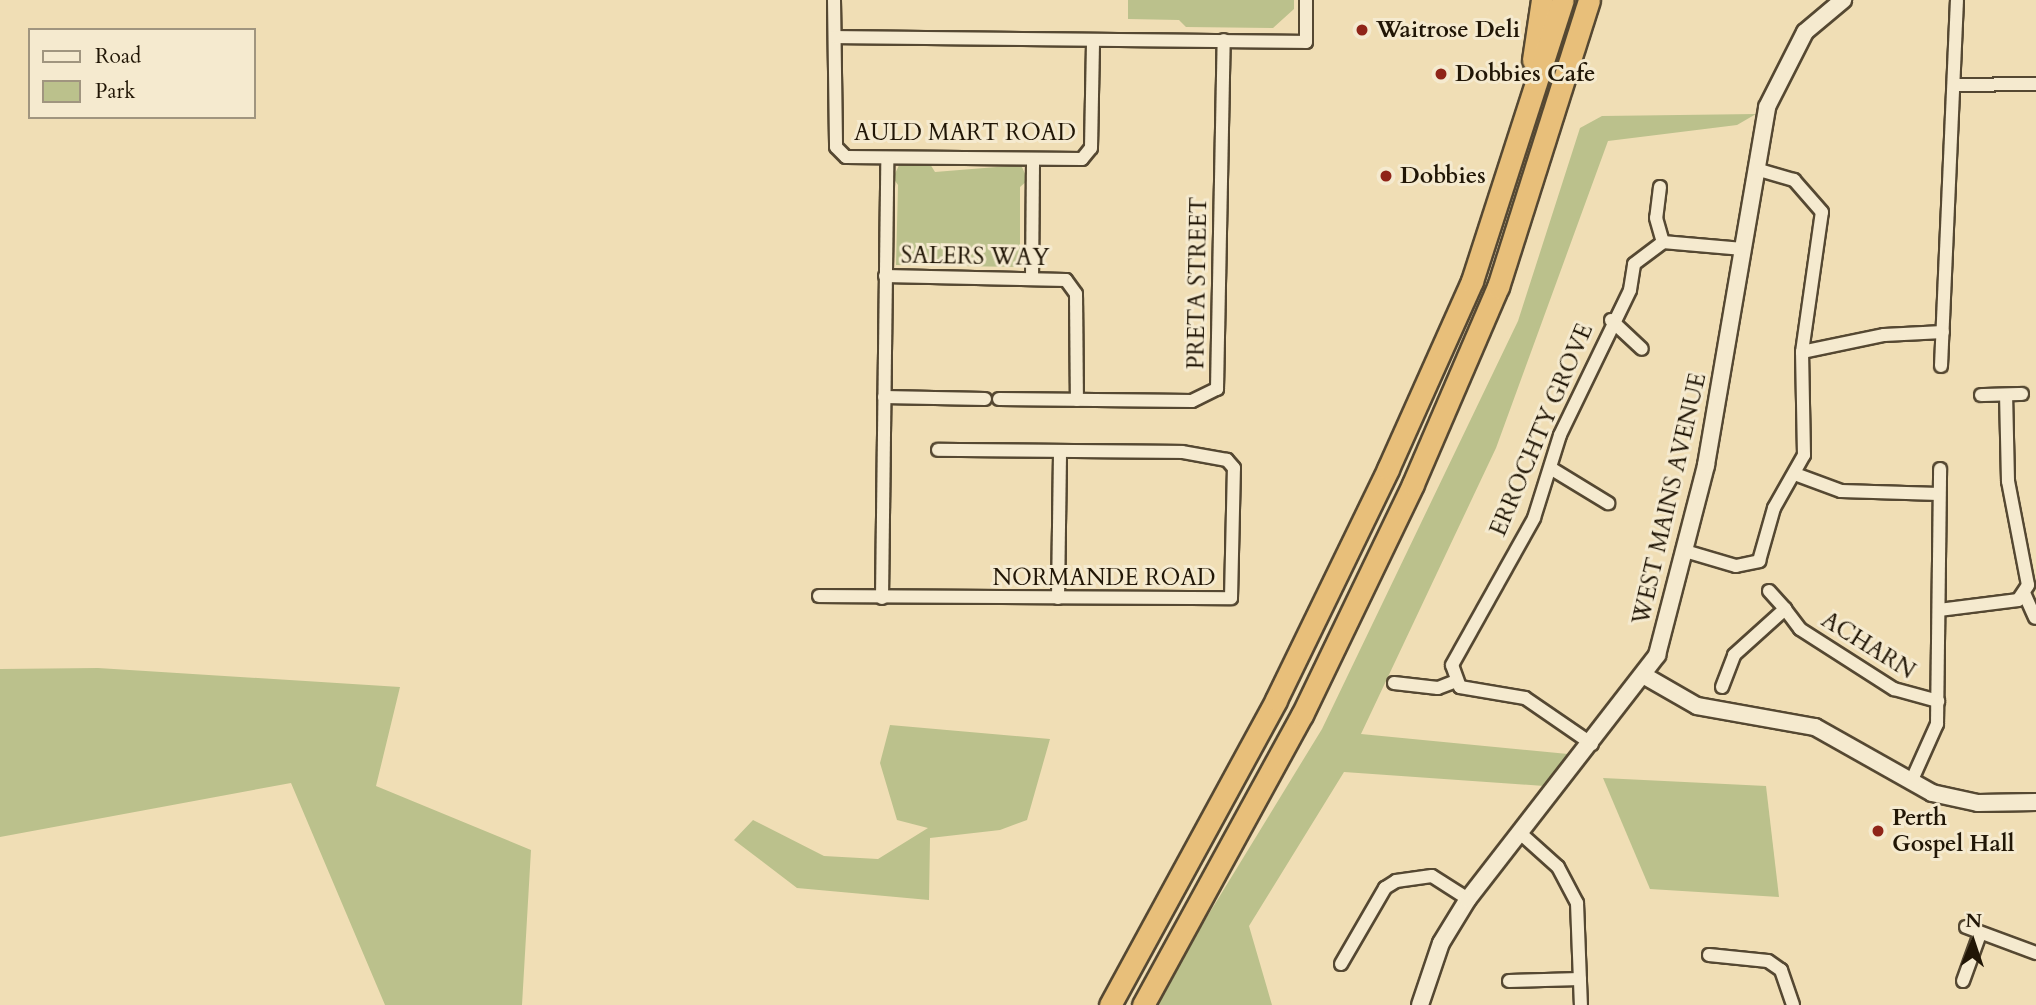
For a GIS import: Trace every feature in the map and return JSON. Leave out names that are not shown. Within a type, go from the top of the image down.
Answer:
[{"type":"highway","points":[[1520,131],[1542,0]]},
{"type":"highway","points":[[1110,1005],[1276,700],[1388,469],[1472,281],[1563,0]]},
{"type":"highway","points":[[1143,1005],[1302,715],[1413,484],[1498,287],[1590,0]]},
{"type":"street","name":"AULD MART ROAD","points":[[834,0],[836,147],[846,157],[1082,159],[1091,148],[1093,40]]},
{"type":"street","points":[[835,37],[1306,42],[1306,0]]},
{"type":"street","name":"WEST MAINS AVENUE","points":[[1420,1005],[1441,943],[1468,899],[1592,744],[1657,655],[1685,551],[1743,249],[1767,107],[1789,54],[1843,0]]},
{"type":"street","points":[[1941,366],[1946,148],[1954,137],[1956,0]]},
{"type":"street","name":"PRETA STREET","points":[[884,397],[1192,401],[1217,389],[1224,40]]},
{"type":"street","points":[[1954,85],[2036,84]]},
{"type":"street","points":[[882,598],[887,158]]},
{"type":"street","points":[[1032,279],[1033,159]]},
{"type":"street","points":[[1685,551],[1736,566],[1759,561],[1774,508],[1795,474],[1806,439],[1802,352],[1822,212],[1794,180],[1756,169]]},
{"type":"street","points":[[1660,187],[1656,218],[1663,242],[1743,249]]},
{"type":"street","name":"ERROCHTY GROVE","points":[[1454,682],[1457,650],[1534,518],[1552,469],[1560,435],[1611,320],[1630,290],[1634,264],[1663,242]]},
{"type":"street","name":"SALERS WAY","points":[[885,276],[1066,279],[1076,293],[1077,400]]},
{"type":"street","points":[[1611,320],[1642,349]]},
{"type":"street","points":[[1802,352],[1884,335],[1943,332]]},
{"type":"street","points":[[1981,395],[2022,394]]},
{"type":"street","points":[[2006,396],[2008,481],[2024,593],[2035,618]]},
{"type":"street","name":"NORMANDE ROAD","points":[[819,596],[1221,602],[1235,588],[1234,468],[1227,460],[1182,452],[938,450]]},
{"type":"street","points":[[1058,598],[1060,453]]},
{"type":"street","points":[[1552,469],[1608,503]]},
{"type":"street","points":[[1911,782],[1935,740],[1938,701],[1940,469]]},
{"type":"street","points":[[1795,474],[1841,491],[1939,494]]},
{"type":"street","name":"ACHARN","points":[[1769,591],[1800,629],[1889,685],[1938,701]]},
{"type":"street","points":[[1939,610],[2004,603],[2024,593]]},
{"type":"street","points":[[1722,687],[1734,654],[1785,609]]},
{"type":"street","points":[[1643,675],[1698,706],[1815,727],[1911,782],[1971,802],[2036,802]]},
{"type":"street","points":[[1394,682],[1438,688],[1454,682],[1476,693],[1525,698],[1592,744]]},
{"type":"street","points":[[1519,832],[1558,867],[1577,903],[1581,1005]]},
{"type":"street","points":[[1340,964],[1385,888],[1396,881],[1432,876],[1468,899]]},
{"type":"street","points":[[1966,927],[2036,953]]},
{"type":"street","points":[[1963,981],[1980,934]]},
{"type":"street","points":[[1710,955],[1768,961],[1781,970],[1793,1005]]},
{"type":"street","points":[[1509,981],[1580,979]]},
{"type":"green space","points":[[1128,0],[1294,0],[1294,9],[1273,28],[1186,27],[1179,20],[1128,19]]},
{"type":"green space","points":[[1756,114],[1737,125],[1608,141],[1496,448],[1361,734],[1568,754],[1544,786],[1344,772],[1249,926],[1272,1005],[1153,1005],[1322,729],[1518,321],[1580,128],[1602,116]]},
{"type":"green space","points":[[900,163],[930,164],[935,172],[1021,165],[1028,180],[1020,187],[1020,267],[896,265],[898,185],[893,178]]},
{"type":"green space","points":[[98,668],[400,687],[376,786],[531,850],[522,1005],[385,1005],[291,783],[0,837],[0,669]]},
{"type":"green space","points":[[890,725],[1050,739],[1027,820],[1000,830],[930,838],[929,900],[797,888],[734,840],[753,820],[824,856],[878,859],[928,828],[897,820],[880,763]]},
{"type":"green space","points":[[1603,778],[1766,786],[1779,897],[1650,889]]},
{"type":"place","name":"Waitrose Deli","points":[[1362,30]]},
{"type":"place","name":"Dobbies Cafe","points":[[1441,74]]},
{"type":"place","name":"Dobbies","points":[[1386,176]]},
{"type":"place","name":"Perth Gospel Hall","points":[[1878,831]]}]
